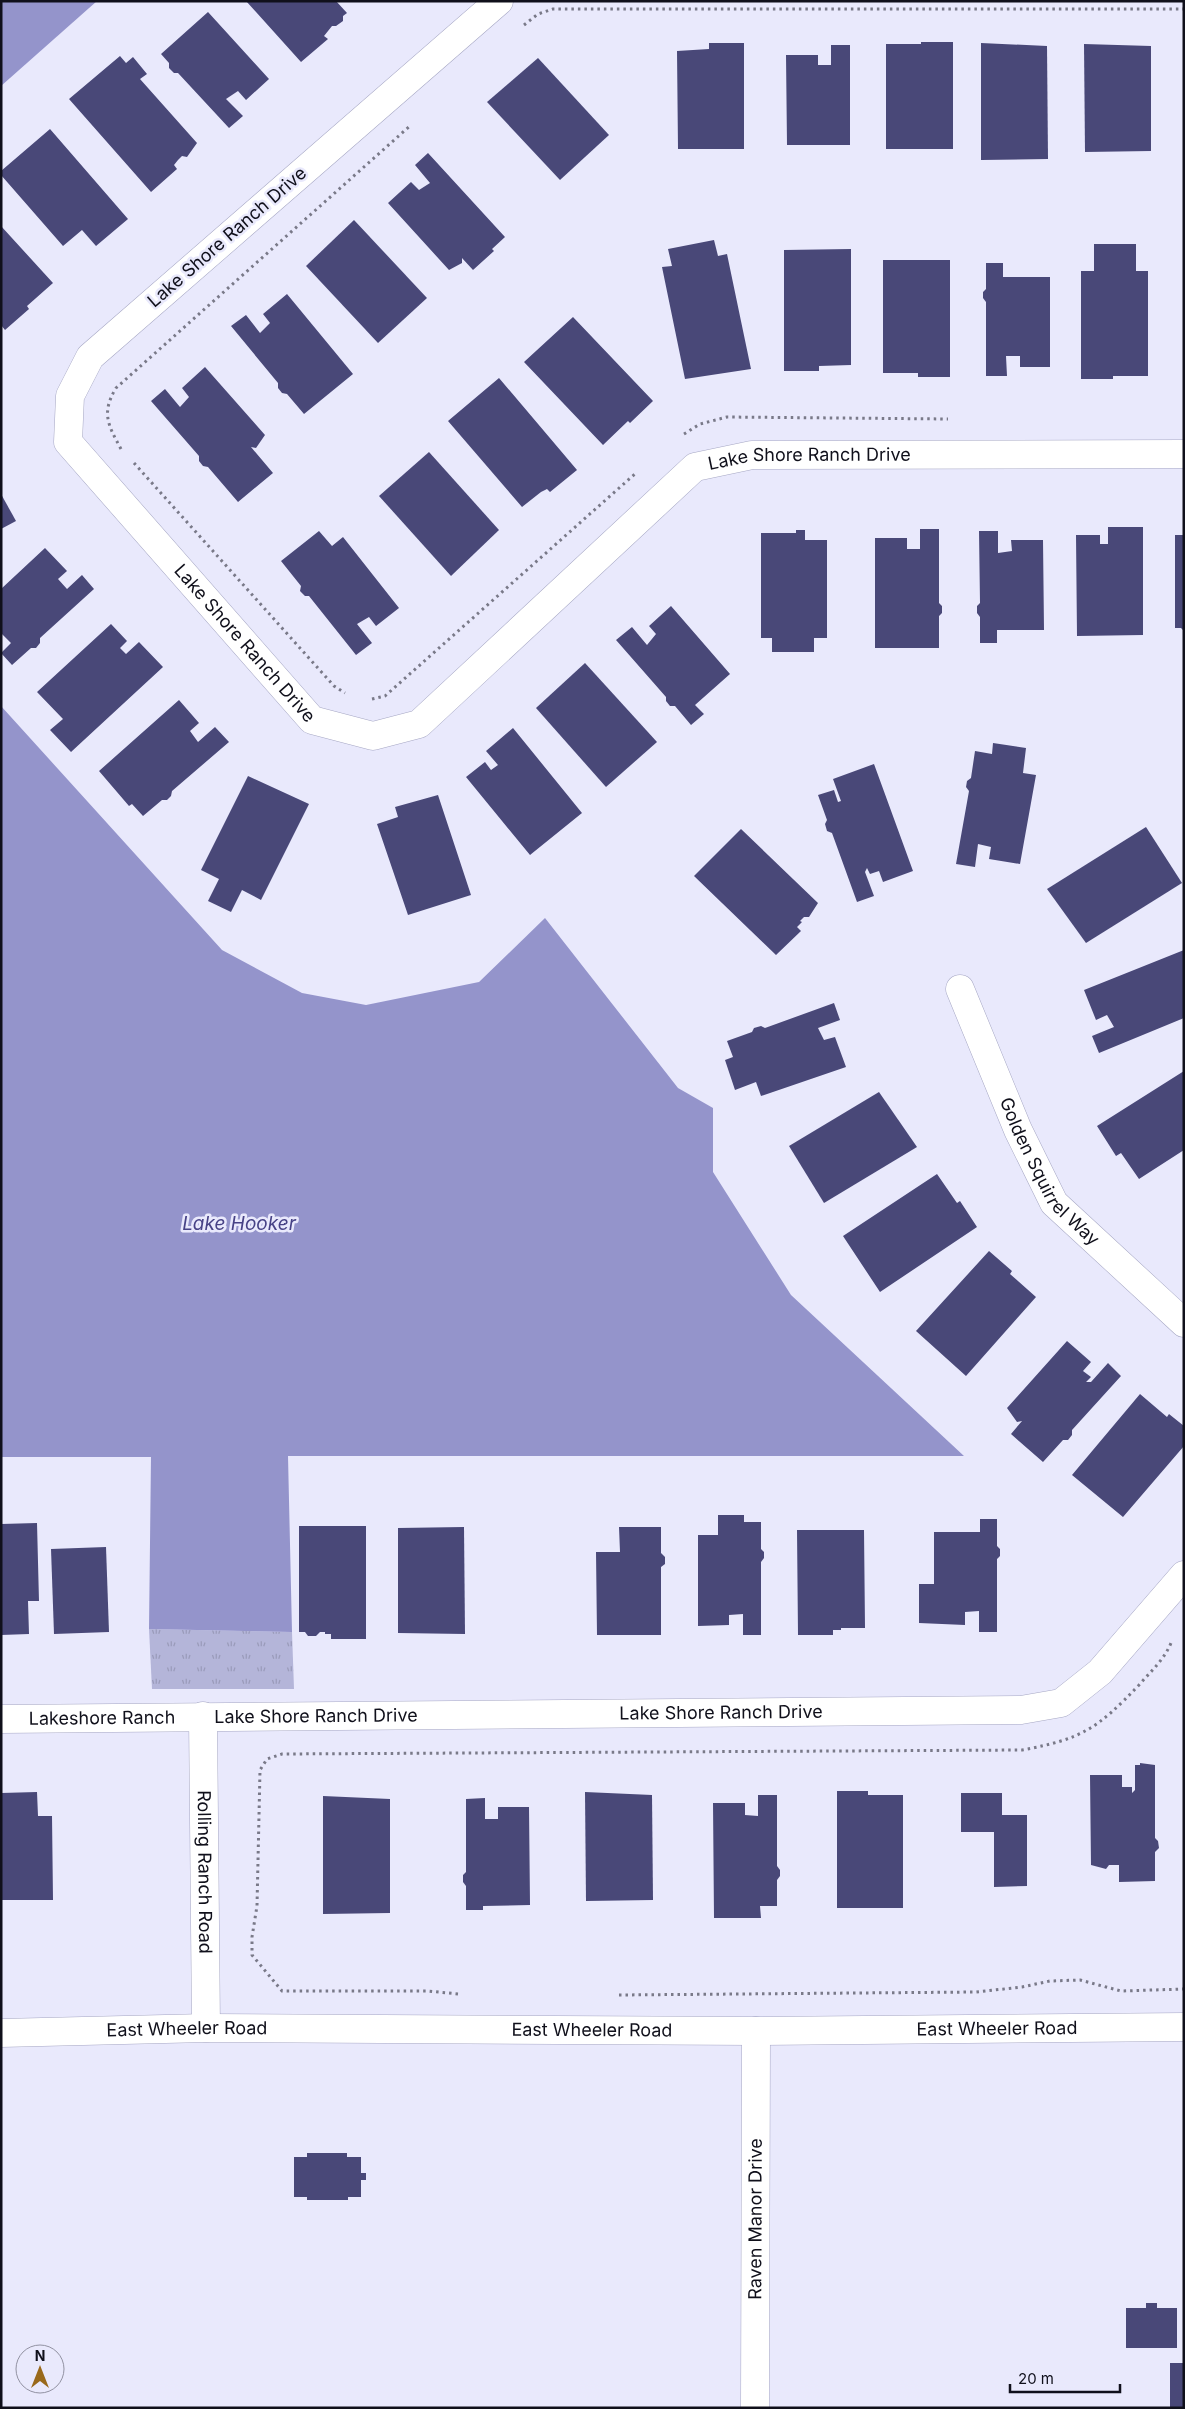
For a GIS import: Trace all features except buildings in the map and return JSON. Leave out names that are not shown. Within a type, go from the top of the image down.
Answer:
[{"type":"street","name":"Lake Shore Ranch Drive","points":[[499,1],[90,357],[70,396],[68,442],[312,720],[373,736],[419,724],[695,467],[752,455],[1184,454]]},
{"type":"street","name":"Golden Squirrel Way","points":[[960,989],[1018,1130],[1054,1203],[1184,1322]]},
{"type":"street","name":"Lake Shore Ranch Drive","points":[[203,1716],[1021,1710],[1061,1704],[1100,1672],[1184,1575]]},
{"type":"street","name":"Lakeshore Ranch","points":[[1,1719],[203,1716]]},
{"type":"street","name":"Rolling Ranch Road","points":[[203,1716],[206,2028]]},
{"type":"street","name":"East Wheeler Road","points":[[1,2033],[206,2028],[756,2031],[1184,2028]]},
{"type":"street","name":"Raven Manor Drive","points":[[755,2408],[756,2031]]},
{"type":"path","points":[[524,25],[538,14],[552,10],[1184,10]]},
{"type":"path","points":[[127,455],[120,448],[106,415],[110,397],[116,388],[411,124]]},
{"type":"path","points":[[677,439],[700,424],[727,418],[956,419]]},
{"type":"path","points":[[133,462],[334,686],[352,697]]},
{"type":"path","points":[[367,701],[385,696],[640,469]]},
{"type":"path","points":[[465,1995],[428,1991],[282,1991],[252,1955],[252,1937],[257,1906],[260,1770],[267,1759],[282,1754],[1022,1750],[1061,1742],[1087,1731],[1110,1715],[1166,1656],[1172,1640]]},
{"type":"path","points":[[612,1995],[976,1992],[1022,1987],[1050,1981],[1080,1980],[1121,1991],[1184,1989]]},
{"type":"green space","points":[[149,1629],[292,1632],[294,1689],[152,1689]]},
{"type":"water","points":[[1,1],[97,1],[1,86]]},
{"type":"water","name":"Lake Hooker","points":[[1,706],[222,950],[302,993],[366,1005],[479,982],[545,918],[678,1088],[713,1108],[713,1172],[791,1295],[964,1456],[288,1456],[292,1632],[149,1629],[151,1457],[1,1457]]}]
